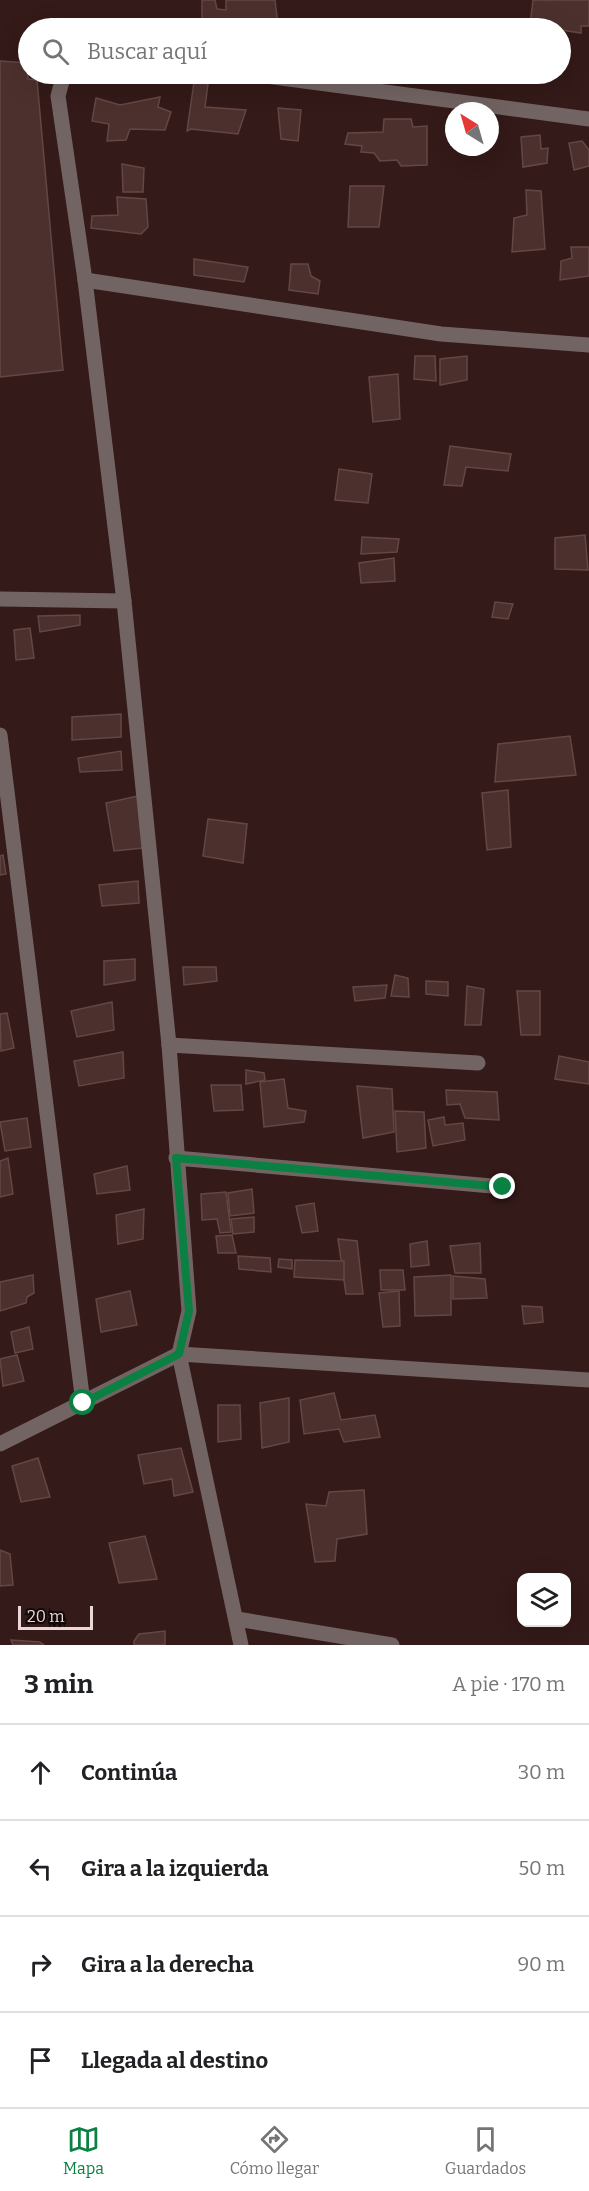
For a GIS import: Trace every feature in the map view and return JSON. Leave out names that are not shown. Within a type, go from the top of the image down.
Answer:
[{"type":"street","points":[[61,84],[58,96],[85,280],[124,601],[169,1045],[189,1311],[179,1354],[241,1645]]},
{"type":"street","points":[[325,84],[589,119]]},
{"type":"street","points":[[85,280],[441,334],[589,345]]},
{"type":"street","points":[[0,599],[124,601]]},
{"type":"street","points":[[0,735],[83,1403]]},
{"type":"street","points":[[169,1045],[478,1063]]},
{"type":"street","points":[[176,1158],[503,1187]]},
{"type":"street","points":[[0,1444],[179,1354],[589,1380]]},
{"type":"street","points":[[237,1619],[392,1645]]},
{"type":"building","points":[[202,0],[215,0],[217,9],[226,10],[226,0],[275,0],[277,18],[202,18]]},
{"type":"building","points":[[533,0],[589,0],[589,26],[581,26],[581,33],[571,31],[571,18],[531,18]]},
{"type":"building","points":[[0,61],[18,62],[18,84],[37,84],[63,370],[0,377]]},
{"type":"building","points":[[194,84],[208,84],[205,107],[246,110],[238,134],[191,129],[187,131]]},
{"type":"building","points":[[160,97],[158,107],[171,112],[165,130],[130,129],[126,140],[107,141],[109,124],[92,121],[96,98],[120,105]]},
{"type":"building","points":[[278,108],[301,110],[298,141],[281,139]]},
{"type":"building","points":[[384,119],[411,119],[413,127],[427,126],[427,165],[401,166],[397,160],[380,161],[374,153],[361,152],[362,146],[345,144],[348,133],[383,132]]},
{"type":"building","points":[[540,135],[541,149],[548,148],[547,163],[523,167],[521,137]]},
{"type":"building","points":[[582,141],[589,150],[589,166],[574,170],[569,143]]},
{"type":"building","points":[[122,164],[144,168],[143,192],[123,192]]},
{"type":"building","points":[[350,186],[384,186],[379,227],[348,227]]},
{"type":"building","points":[[526,190],[541,191],[545,249],[512,252],[514,218],[527,215]]},
{"type":"building","points":[[117,197],[146,199],[148,227],[141,234],[91,228],[92,216],[118,215]]},
{"type":"building","points":[[571,247],[589,247],[589,276],[560,280],[561,261],[572,258]]},
{"type":"building","points":[[194,259],[248,267],[244,282],[194,275]]},
{"type":"building","points":[[291,264],[308,264],[311,276],[320,281],[318,294],[289,290]]},
{"type":"building","points":[[415,356],[435,356],[436,381],[414,379]]},
{"type":"building","points":[[467,356],[467,380],[440,385],[440,359]]},
{"type":"building","points":[[398,374],[400,419],[373,422],[369,377]]},
{"type":"building","points":[[450,446],[511,454],[508,471],[466,467],[462,486],[444,485]]},
{"type":"building","points":[[339,469],[372,474],[368,503],[335,500]]},
{"type":"building","points":[[585,535],[588,570],[555,569],[555,538]]},
{"type":"building","points":[[362,537],[399,539],[397,552],[361,554]]},
{"type":"building","points":[[394,558],[395,581],[361,583],[359,563]]},
{"type":"building","points":[[495,602],[513,604],[508,619],[492,617]]},
{"type":"building","points":[[80,615],[80,625],[40,632],[38,616]]},
{"type":"building","points":[[30,628],[34,658],[16,660],[14,630]]},
{"type":"building","points":[[121,714],[121,737],[72,740],[72,717]]},
{"type":"building","points":[[570,736],[576,775],[495,782],[498,744]]},
{"type":"building","points":[[121,751],[122,770],[80,772],[78,758]]},
{"type":"building","points":[[508,790],[511,847],[487,850],[482,793]]},
{"type":"building","points":[[138,796],[143,848],[114,851],[106,803]]},
{"type":"building","points":[[208,819],[247,824],[243,863],[203,856]]},
{"type":"building","points":[[3,855],[6,874],[0,875],[0,856]]},
{"type":"building","points":[[138,881],[139,903],[102,906],[99,885]]},
{"type":"building","points":[[135,959],[135,980],[104,985],[104,961]]},
{"type":"building","points":[[183,967],[216,967],[217,981],[184,985]]},
{"type":"building","points":[[395,975],[408,978],[409,997],[391,996]]},
{"type":"building","points":[[426,981],[448,982],[448,996],[426,994]]},
{"type":"building","points":[[387,985],[385,998],[355,1001],[353,987]]},
{"type":"building","points":[[467,986],[484,989],[481,1025],[465,1025]]},
{"type":"building","points":[[517,991],[540,991],[540,1035],[521,1035]]},
{"type":"building","points":[[112,1002],[114,1030],[77,1037],[71,1011]]},
{"type":"building","points":[[7,1013],[14,1048],[1,1051],[0,1014]]},
{"type":"building","points":[[123,1052],[124,1078],[79,1086],[74,1061]]},
{"type":"building","points":[[559,1056],[589,1062],[589,1084],[555,1079]]},
{"type":"building","points":[[246,1070],[264,1073],[265,1080],[246,1084]]},
{"type":"building","points":[[284,1079],[288,1108],[306,1111],[304,1122],[264,1127],[260,1082]]},
{"type":"building","points":[[211,1085],[241,1085],[243,1110],[214,1111]]},
{"type":"building","points":[[357,1086],[392,1089],[394,1132],[363,1138]]},
{"type":"building","points":[[446,1090],[497,1092],[499,1120],[465,1118],[460,1104],[447,1105]]},
{"type":"building","points":[[395,1111],[424,1112],[426,1148],[397,1152]]},
{"type":"building","points":[[444,1117],[445,1125],[463,1123],[465,1140],[433,1146],[428,1120]]},
{"type":"building","points":[[27,1118],[31,1147],[5,1151],[0,1122]]},
{"type":"building","points":[[8,1158],[13,1194],[0,1197],[0,1161]]},
{"type":"building","points":[[127,1166],[130,1190],[97,1194],[94,1174]]},
{"type":"building","points":[[252,1189],[254,1213],[230,1216],[228,1193]]},
{"type":"building","points":[[226,1192],[231,1232],[220,1233],[217,1219],[202,1220],[201,1194]]},
{"type":"building","points":[[314,1203],[318,1231],[302,1233],[296,1206]]},
{"type":"building","points":[[144,1209],[143,1239],[118,1244],[116,1215]]},
{"type":"building","points":[[254,1217],[254,1232],[233,1234],[231,1219]]},
{"type":"building","points":[[232,1235],[236,1253],[218,1253],[216,1236]]},
{"type":"building","points":[[338,1239],[357,1241],[363,1294],[346,1294]]},
{"type":"building","points":[[427,1241],[429,1265],[411,1267],[410,1244]]},
{"type":"building","points":[[480,1243],[481,1273],[455,1273],[450,1246]]},
{"type":"building","points":[[238,1256],[270,1258],[271,1272],[239,1269]]},
{"type":"building","points":[[279,1259],[292,1260],[292,1269],[278,1267]]},
{"type":"building","points":[[295,1260],[344,1261],[344,1280],[294,1277]]},
{"type":"building","points":[[380,1270],[403,1270],[405,1290],[381,1290]]},
{"type":"building","points":[[33,1275],[34,1293],[27,1297],[26,1303],[0,1311],[0,1282]]},
{"type":"building","points":[[451,1275],[451,1315],[415,1316],[414,1277]]},
{"type":"building","points":[[453,1276],[485,1279],[487,1298],[453,1299]]},
{"type":"building","points":[[130,1291],[137,1325],[101,1332],[96,1299]]},
{"type":"building","points":[[399,1291],[400,1326],[383,1327],[379,1293]]},
{"type":"building","points":[[522,1306],[542,1307],[543,1322],[524,1324]]},
{"type":"building","points":[[29,1327],[33,1349],[15,1353],[11,1332]]},
{"type":"building","points":[[17,1355],[24,1381],[3,1386],[0,1359]]},
{"type":"building","points":[[334,1393],[341,1420],[375,1415],[380,1437],[344,1442],[339,1429],[304,1434],[300,1400]]},
{"type":"building","points":[[289,1398],[289,1442],[262,1448],[260,1403]]},
{"type":"building","points":[[218,1405],[240,1405],[241,1439],[218,1442]]},
{"type":"building","points":[[181,1448],[193,1492],[174,1496],[172,1479],[144,1484],[138,1455]]},
{"type":"building","points":[[38,1458],[50,1497],[21,1502],[12,1466]]},
{"type":"building","points":[[364,1490],[367,1534],[337,1539],[335,1561],[315,1562],[306,1504],[326,1506],[329,1492]]},
{"type":"building","points":[[145,1536],[157,1579],[119,1583],[109,1543]]},
{"type":"building","points":[[0,1550],[10,1554],[13,1585],[0,1586]]},
{"type":"building","points":[[165,1631],[165,1645],[134,1645],[139,1634]]},
{"type":"building","points":[[11,1640],[40,1642],[44,1645],[13,1645]]},
{"type":"route","points":[[83,1403],[179,1354],[189,1311],[176,1158],[503,1187]]}]
